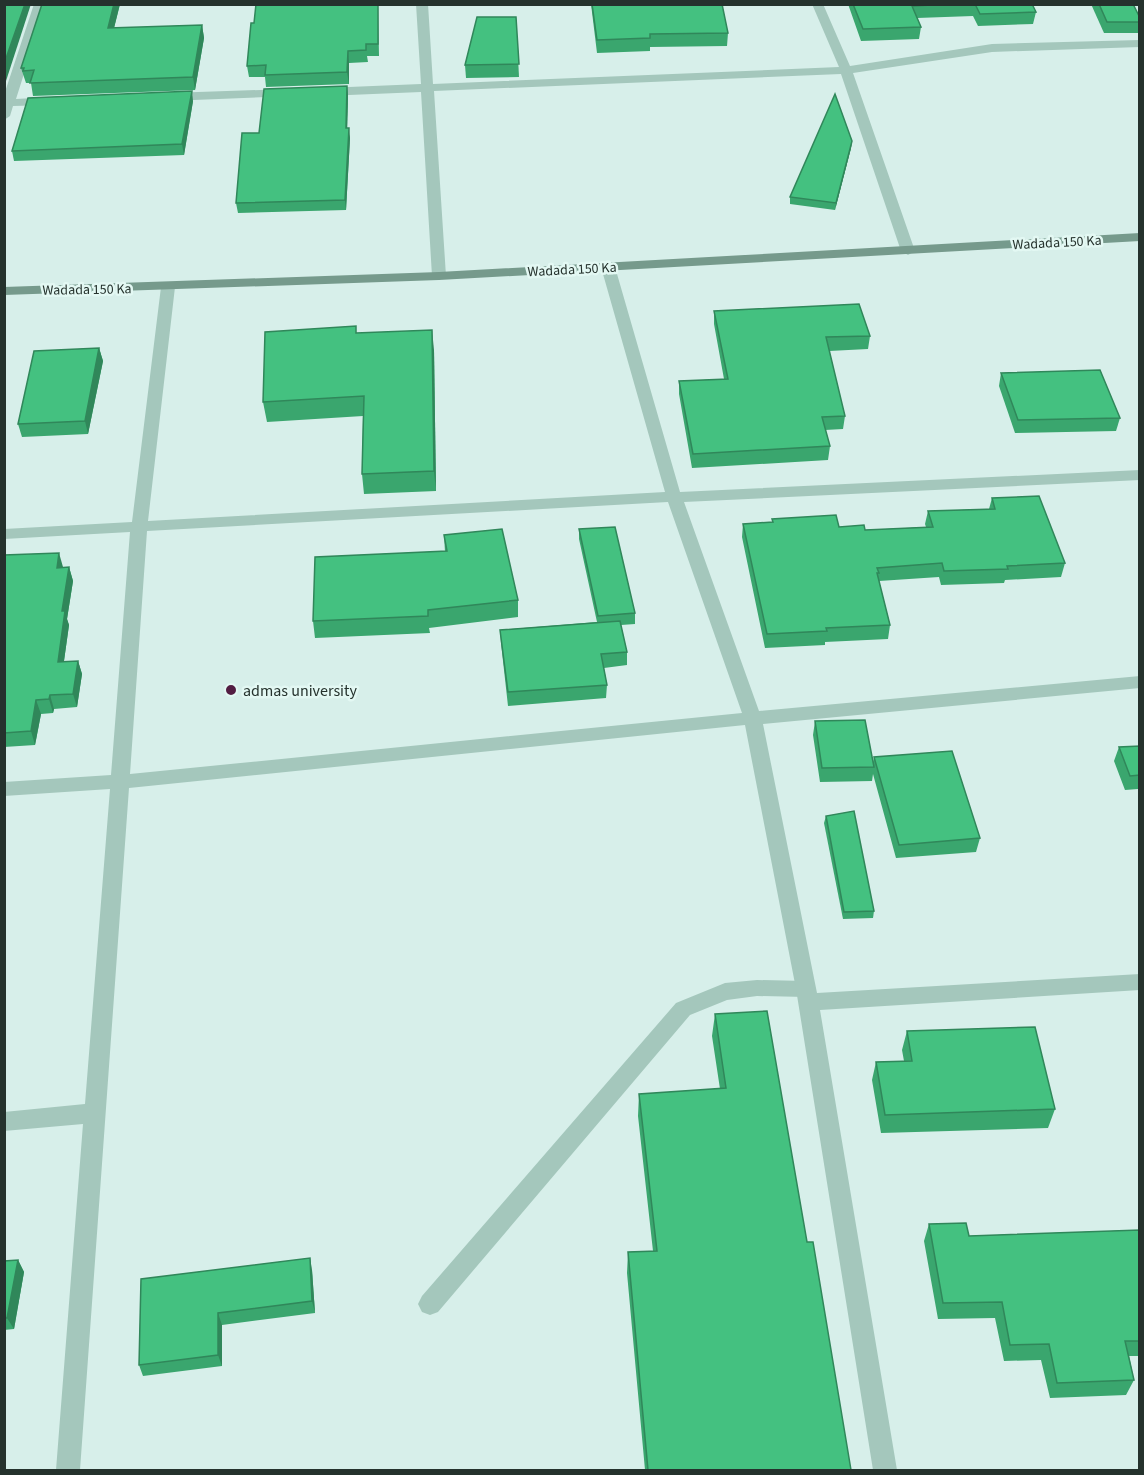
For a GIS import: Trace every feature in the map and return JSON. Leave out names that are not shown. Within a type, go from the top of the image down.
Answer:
[{"type":"street","points":[[4,116],[40,4]]},
{"type":"street","points":[[422,4],[439,276]]},
{"type":"street","points":[[817,4],[846,70],[908,251]]},
{"type":"street","points":[[152,98],[846,70],[992,48],[1140,43]]},
{"type":"street","points":[[7,103],[69,101]]},
{"type":"street","name":"Wadada 150 Ka","points":[[4,291],[439,276],[1140,237]]},
{"type":"street","points":[[608,267],[674,497],[753,718],[807,996],[885,1470]]},
{"type":"street","points":[[68,1470],[139,526],[168,287]]},
{"type":"street","points":[[4,534],[674,497],[1140,475]]},
{"type":"street","points":[[4,789],[118,782],[753,718],[1140,682]]},
{"type":"street","points":[[430,1304],[683,1009],[725,992],[757,988],[807,996],[1140,982]]},
{"type":"street","points":[[4,1122],[94,1113]]},
{"type":"building","points":[[4,4],[25,4],[4,64]]},
{"type":"building","points":[[42,4],[114,4],[108,28],[202,25],[193,77],[30,83],[34,70],[23,71],[24,68],[21,68]]},
{"type":"building","points":[[256,4],[378,4],[378,44],[366,44],[366,50],[348,51],[347,72],[265,75],[266,65],[247,66],[251,23],[254,23]]},
{"type":"building","points":[[592,4],[722,4],[728,33],[650,34],[650,38],[597,40]]},
{"type":"building","points":[[853,4],[953,4],[912,6],[921,27],[863,29]]},
{"type":"building","points":[[975,4],[1032,4],[1036,12],[980,14]]},
{"type":"building","points":[[1099,4],[1133,4],[1140,22],[1107,22]]},
{"type":"building","points":[[477,17],[516,17],[519,64],[465,65]]},
{"type":"building","points":[[347,86],[346,128],[349,128],[345,200],[236,203],[242,133],[259,133],[264,89]]},
{"type":"building","points":[[192,91],[182,144],[12,151],[28,98]]},
{"type":"building","points":[[835,94],[852,141],[836,203],[790,197]]},
{"type":"building","points":[[859,304],[870,336],[826,337],[845,416],[822,417],[830,446],[693,454],[679,381],[728,379],[714,311]]},
{"type":"building","points":[[356,326],[356,333],[432,330],[434,471],[362,474],[364,396],[263,402],[265,332]]},
{"type":"building","points":[[99,348],[85,421],[18,424],[34,351]]},
{"type":"building","points":[[1100,370],[1120,418],[1018,420],[1001,373]]},
{"type":"building","points":[[1039,496],[1065,563],[1007,566],[1008,569],[944,571],[942,563],[877,568],[890,625],[767,634],[743,524],[773,522],[772,519],[836,515],[839,527],[864,525],[865,530],[933,527],[928,511],[995,509],[992,498]]},
{"type":"building","points":[[615,527],[635,613],[598,616],[579,529]]},
{"type":"building","points":[[502,529],[518,600],[428,610],[428,616],[313,621],[315,557],[447,551],[444,535]]},
{"type":"building","points":[[59,553],[57,568],[69,567],[62,611],[65,611],[58,662],[78,661],[73,694],[50,695],[49,699],[36,700],[31,731],[4,733],[4,555]]},
{"type":"building","points":[[620,621],[627,652],[601,654],[607,685],[508,692],[500,630]]},
{"type":"building","points":[[865,720],[874,767],[822,768],[815,721]]},
{"type":"building","points":[[1140,746],[1140,775],[1130,776],[1119,747]]},
{"type":"building","points":[[952,751],[980,838],[899,845],[874,757]]},
{"type":"building","points":[[854,811],[874,911],[844,912],[826,816]]},
{"type":"building","points":[[767,1011],[807,1242],[813,1242],[851,1470],[648,1470],[628,1252],[657,1251],[639,1094],[726,1088],[715,1014]]},
{"type":"building","points":[[1035,1027],[1055,1109],[885,1115],[876,1062],[912,1061],[907,1031]]},
{"type":"building","points":[[966,1223],[969,1236],[1140,1230],[1140,1341],[1125,1341],[1134,1380],[1057,1383],[1049,1344],[1010,1345],[1002,1302],[943,1303],[929,1224]]},
{"type":"building","points":[[310,1258],[312,1301],[218,1313],[218,1355],[139,1365],[141,1279]]},
{"type":"building","points":[[18,1260],[7,1318],[4,1318],[4,1261]]},
{"type":"place","name":"admas university","points":[[231,690]]}]
